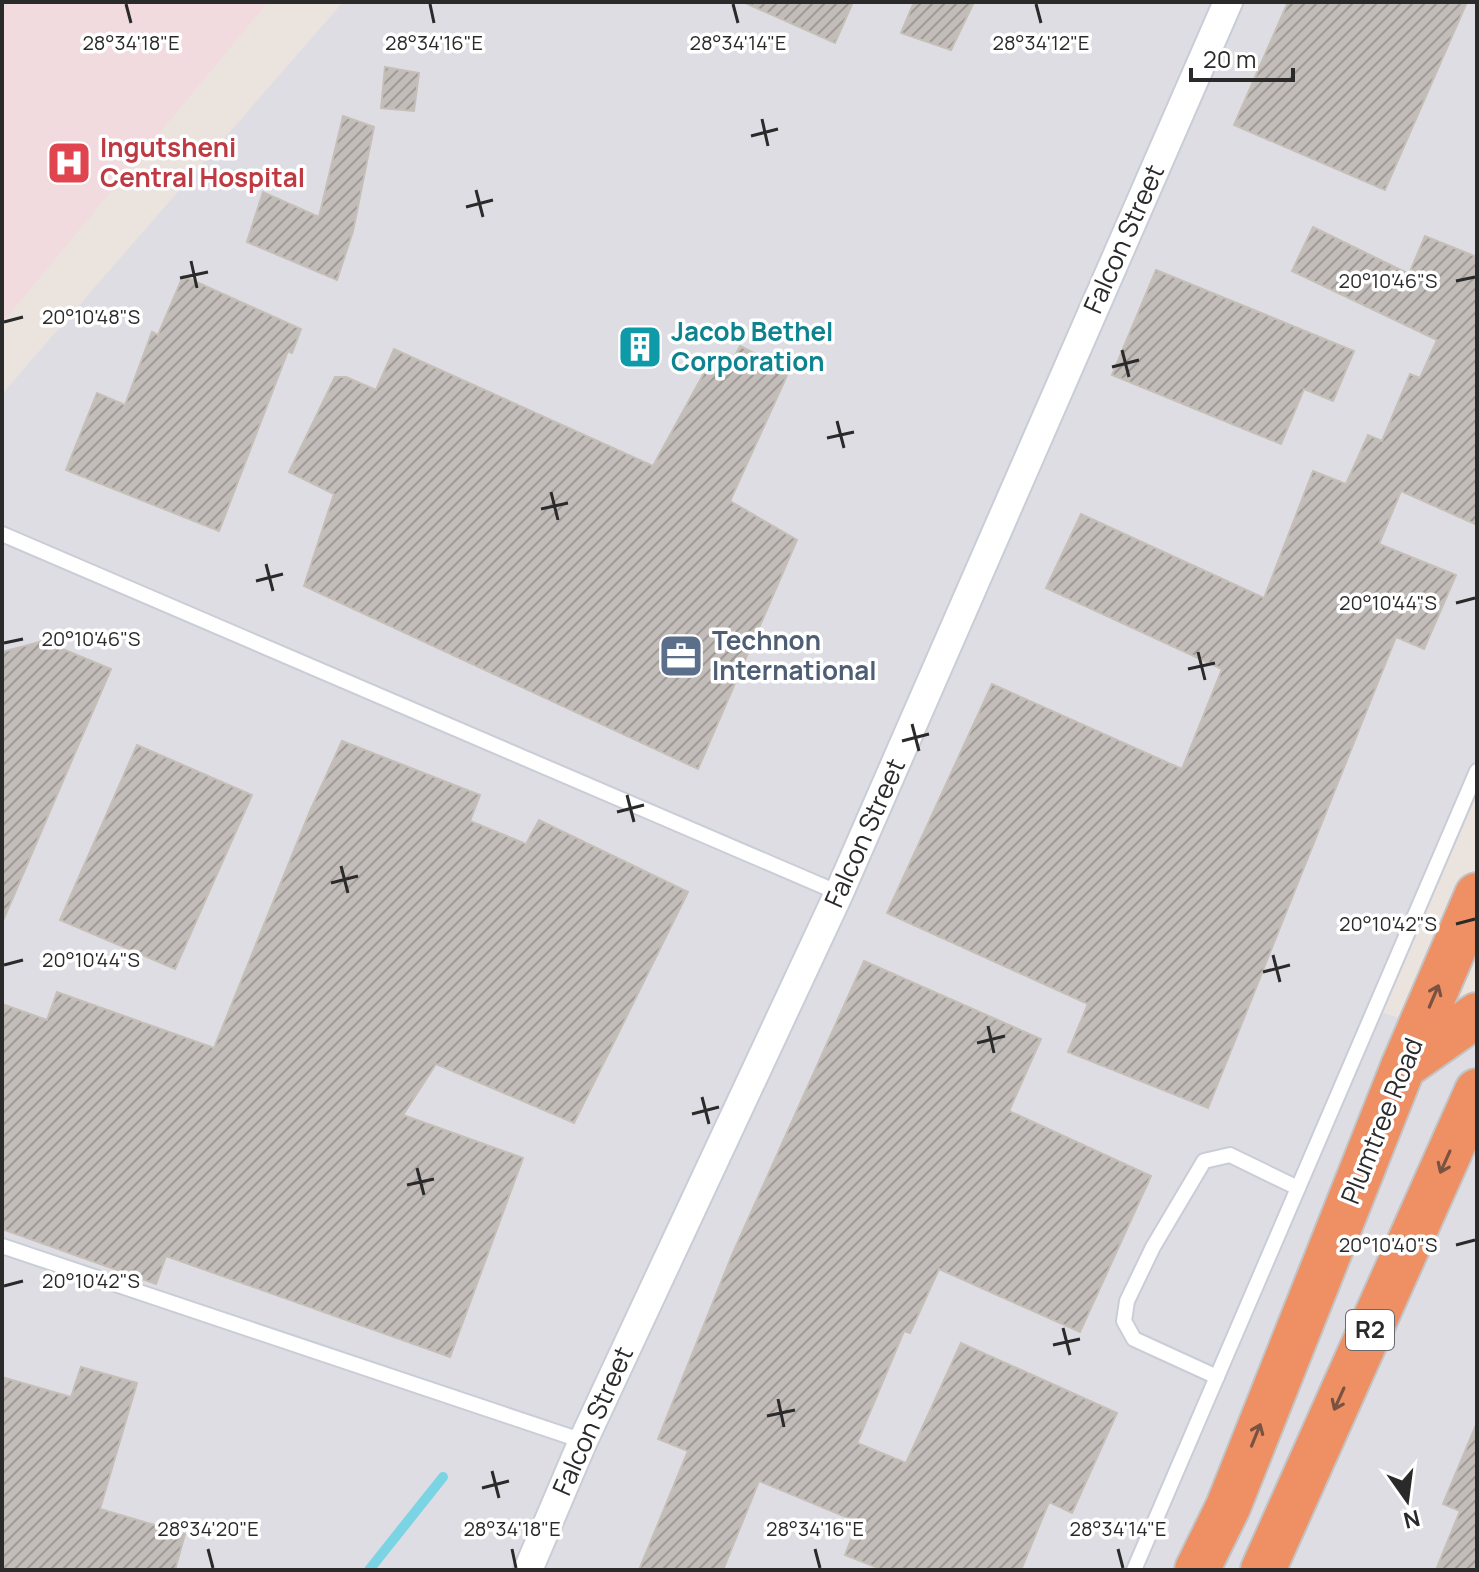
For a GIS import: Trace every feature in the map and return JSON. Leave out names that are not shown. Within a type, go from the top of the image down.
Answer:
[{"type":"highway","name":"Plumtree Road","points":[[1197,1570],[1228,1507],[1403,1067],[1477,895]]},
{"type":"highway","points":[[1403,1067],[1477,1015]]},
{"type":"highway","name":"R2","points":[[1263,1570],[1477,1091]]},
{"type":"street","name":"Falcon Street","points":[[528,1570],[583,1441],[839,893],[1228,2]]},
{"type":"lane","points":[[2,534],[839,893]]},
{"type":"lane","points":[[1134,1570],[1477,771]]},
{"type":"lane","points":[[1217,1377],[1134,1339],[1124,1321],[1127,1301],[1153,1247],[1204,1161],[1230,1155],[1298,1188]]},
{"type":"lane","points":[[2,1246],[583,1441]]},
{"type":"shaded area","name":"Ingutsheni Central Hospital","points":[[2,2],[268,2],[2,323]]},
{"type":"shaded area","points":[[343,2],[1477,2],[1477,771],[1380,1012],[1477,1041],[1477,1570],[2,1570],[2,394]]},
{"type":"building","points":[[743,2],[853,2],[835,43]]},
{"type":"building","points":[[914,2],[974,2],[951,50],[901,33]]},
{"type":"building","points":[[1288,2],[1467,2],[1385,190],[1234,125]]},
{"type":"building","points":[[385,67],[419,73],[414,111],[381,108]]},
{"type":"building","points":[[343,116],[374,127],[353,231],[337,280],[247,242],[263,192],[319,217]]},
{"type":"building","points":[[1313,227],[1409,274],[1425,236],[1477,257],[1477,525],[1401,491],[1379,544],[1456,575],[1424,649],[1396,637],[1208,1108],[1068,1052],[1088,1004],[887,913],[992,684],[1182,769],[1222,669],[1046,588],[1081,514],[1264,598],[1313,471],[1346,484],[1368,435],[1382,441],[1410,374],[1420,378],[1437,340],[1292,271]]},
{"type":"building","points":[[1156,270],[1354,351],[1333,401],[1304,389],[1281,444],[1112,375]]},
{"type":"building","points":[[183,276],[301,329],[292,353],[288,351],[219,531],[66,470],[97,393],[125,405],[152,332],[158,335]]},
{"type":"building","points":[[740,346],[789,371],[730,501],[797,540],[698,769],[304,586],[334,494],[289,472],[335,377],[346,377],[376,390],[394,349],[653,466],[709,364],[727,371]]},
{"type":"building","points":[[43,641],[111,669],[2,923],[2,652]]},
{"type":"building","points":[[342,741],[480,795],[470,821],[526,844],[539,820],[688,892],[574,1123],[436,1064],[403,1115],[523,1158],[450,1357],[166,1256],[156,1284],[2,1229],[2,1004],[47,1020],[57,992],[214,1048],[310,811]]},
{"type":"building","points":[[137,745],[252,795],[175,969],[60,920]]},
{"type":"building","points":[[864,961],[1041,1039],[1009,1111],[1151,1176],[1080,1332],[939,1269],[910,1333],[904,1331],[857,1443],[906,1463],[961,1343],[1117,1413],[1072,1513],[1049,1502],[1021,1570],[883,1570],[845,1555],[858,1522],[759,1481],[723,1570],[639,1570],[688,1451],[658,1439],[732,1255]]},
{"type":"building","points":[[81,1367],[137,1383],[100,1509],[185,1534],[175,1570],[2,1570],[2,1377],[71,1397]]},
{"type":"building","points":[[1476,1425],[1477,1570],[1436,1570],[1460,1511],[1443,1504]]},
{"type":"waterway","points":[[369,1570],[443,1477]]},
{"type":"place","name":"Ingutsheni Central Hospital","points":[[69,163]]},
{"type":"place","name":"Jacob Bethel Corporation","points":[[640,347]]},
{"type":"place","name":"Technon International","points":[[681,656]]}]
